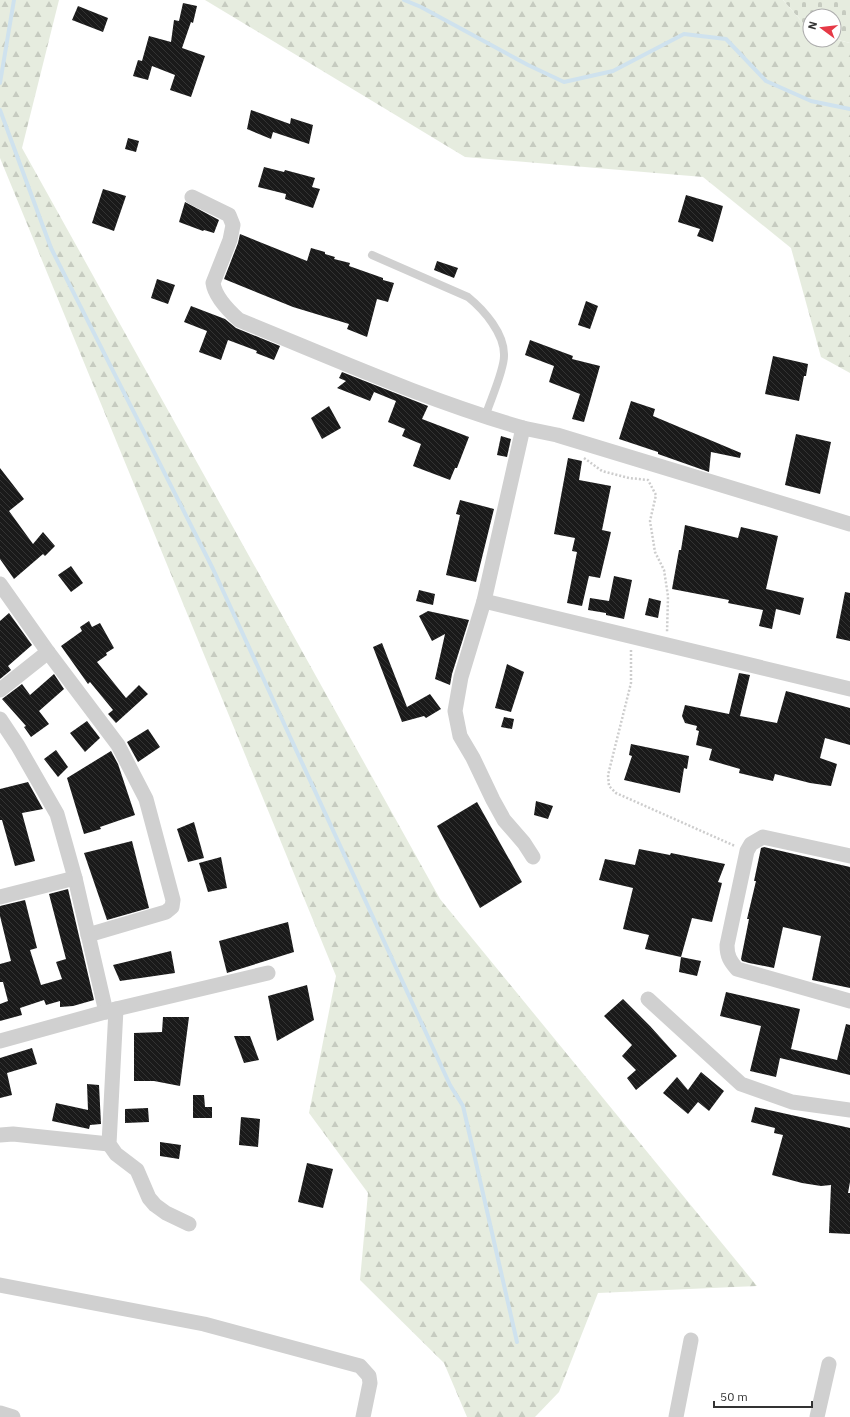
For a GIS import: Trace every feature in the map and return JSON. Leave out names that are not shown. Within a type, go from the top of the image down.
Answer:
[{"type":"street","points":[[192,197],[229,215],[233,225],[230,240],[213,282],[214,289],[231,313],[239,320],[432,398],[485,417],[524,428],[557,435],[850,524]]},
{"type":"street","points":[[524,428],[484,601],[461,677],[455,711],[460,736],[473,758],[493,800],[504,820],[524,843],[533,857]]},
{"type":"street","points":[[0,584],[48,652],[118,745],[146,799],[173,900],[172,907],[166,912],[88,935]]},
{"type":"street","points":[[484,601],[850,689]]},
{"type":"street","points":[[0,690],[48,652]]},
{"type":"street","points":[[0,719],[18,746],[57,814],[75,878],[88,935],[111,1011],[109,1144],[116,1154],[137,1170],[149,1198],[155,1205],[166,1213],[189,1224]]},
{"type":"street","points":[[850,856],[763,837],[751,844],[747,851],[727,945],[727,954],[731,963],[737,969],[850,1001]]},
{"type":"street","points":[[0,897],[75,878]]},
{"type":"street","points":[[0,1041],[111,1011],[268,973]]},
{"type":"street","points":[[648,999],[741,1084],[792,1102],[850,1110]]},
{"type":"street","points":[[0,1134],[109,1144]]},
{"type":"street","points":[[0,1285],[204,1324],[360,1366],[369,1376],[370,1383],[363,1417]]},
{"type":"street","points":[[676,1417],[691,1340]]},
{"type":"street","points":[[817,1417],[829,1364]]},
{"type":"street","points":[[0,1413],[13,1417]]},
{"type":"lane","points":[[372,255],[468,297],[480,307],[492,321],[502,343],[505,355],[503,367],[485,417]]},
{"type":"path","points":[[572,440],[576,452],[602,471],[629,478],[648,480],[656,495],[650,521],[655,552],[664,570],[668,596],[668,645]]},
{"type":"path","points":[[630,636],[632,656],[631,683],[608,775],[609,786],[616,793],[747,851]]},
{"type":"green space","points":[[0,0],[59,0],[22,148],[440,899],[757,1286],[598,1293],[559,1392],[535,1417],[467,1417],[444,1363],[360,1280],[368,1193],[309,1113],[336,976],[0,158]]},
{"type":"green space","points":[[205,0],[783,0],[802,22],[802,48],[842,48],[842,41],[850,43],[850,373],[821,357],[791,248],[703,177],[465,157]]},
{"type":"green space","points":[[783,0],[850,0],[850,43],[842,41],[842,8],[802,8],[802,22]]},
{"type":"building","points":[[183,3],[197,6],[193,23],[191,22],[182,48],[205,56],[191,97],[170,90],[175,75],[152,66],[148,80],[133,76],[138,60],[142,61],[149,36],[171,42],[174,20],[179,21]]},
{"type":"building","points":[[78,6],[108,18],[103,32],[72,20]]},
{"type":"building","points":[[251,110],[290,124],[291,118],[313,125],[309,144],[273,132],[271,139],[247,129]]},
{"type":"building","points":[[128,138],[139,141],[136,152],[125,149]]},
{"type":"building","points":[[264,167],[284,172],[285,170],[315,178],[312,187],[320,189],[313,208],[285,199],[286,194],[258,187]]},
{"type":"building","points":[[103,189],[126,196],[114,231],[92,223]]},
{"type":"building","points":[[686,195],[723,206],[713,242],[697,236],[700,229],[678,222]]},
{"type":"building","points":[[185,202],[219,220],[214,233],[203,231],[179,222]]},
{"type":"building","points":[[240,234],[307,261],[311,248],[325,252],[325,254],[335,257],[334,259],[350,263],[349,266],[394,283],[388,302],[377,299],[367,337],[347,329],[349,324],[293,307],[224,279]]},
{"type":"building","points":[[437,261],[458,268],[454,278],[434,270]]},
{"type":"building","points":[[157,279],[175,285],[168,304],[151,298]]},
{"type":"building","points":[[586,301],[598,306],[590,329],[578,325]]},
{"type":"building","points":[[191,306],[225,319],[236,328],[280,346],[274,360],[256,353],[257,351],[228,340],[221,360],[199,352],[207,331],[184,322]]},
{"type":"building","points":[[530,340],[573,356],[572,359],[600,366],[584,422],[572,419],[580,394],[549,382],[554,366],[525,355]]},
{"type":"building","points":[[773,356],[808,364],[799,401],[765,394]]},
{"type":"building","points":[[342,372],[428,406],[422,419],[469,437],[457,468],[455,468],[450,480],[413,466],[421,444],[402,436],[405,429],[388,422],[396,401],[374,392],[370,401],[337,388],[346,381],[339,378]]},
{"type":"building","points":[[631,401],[655,409],[653,416],[741,453],[740,458],[711,452],[709,472],[658,454],[658,452],[619,439]]},
{"type":"building","points":[[329,406],[341,428],[322,439],[311,418]]},
{"type":"building","points":[[796,434],[831,442],[820,494],[785,485]]},
{"type":"building","points":[[501,436],[511,439],[507,457],[497,455]]},
{"type":"building","points":[[568,458],[582,461],[579,480],[611,486],[602,530],[611,532],[600,578],[589,576],[582,606],[567,603],[577,552],[572,551],[575,538],[554,534]]},
{"type":"building","points":[[0,468],[24,499],[9,511],[33,544],[43,532],[55,546],[45,556],[43,554],[14,579],[0,559]]},
{"type":"building","points":[[460,500],[494,509],[476,582],[446,575],[460,515],[456,514]]},
{"type":"building","points":[[685,525],[738,538],[741,527],[778,536],[766,589],[804,598],[800,615],[776,609],[772,629],[759,626],[763,610],[728,603],[729,600],[672,589]]},
{"type":"building","points":[[71,566],[83,583],[71,592],[58,575]]},
{"type":"building","points":[[614,576],[632,580],[624,619],[606,615],[606,613],[588,610],[590,598],[609,601]]},
{"type":"building","points":[[419,590],[435,594],[433,605],[416,601]]},
{"type":"building","points":[[845,592],[850,593],[850,641],[836,638]]},
{"type":"building","points":[[649,598],[661,601],[658,618],[645,615]]},
{"type":"building","points":[[428,611],[469,620],[450,685],[435,679],[445,634],[432,641],[419,616]]},
{"type":"building","points":[[9,613],[32,645],[8,666],[11,670],[0,679],[0,621]]},
{"type":"building","points":[[89,621],[92,627],[100,623],[114,648],[106,653],[107,655],[97,662],[126,698],[139,685],[148,694],[116,723],[108,714],[113,710],[90,682],[88,684],[61,646],[82,631],[80,627]]},
{"type":"building","points":[[382,643],[407,707],[430,694],[441,709],[426,718],[424,716],[402,722],[373,647]]},
{"type":"building","points":[[507,664],[524,672],[511,712],[495,708]]},
{"type":"building","points":[[739,673],[750,675],[740,716],[777,723],[786,691],[850,708],[850,745],[825,738],[820,758],[837,764],[831,786],[810,783],[775,774],[773,781],[739,773],[740,769],[709,760],[712,749],[696,745],[699,731],[696,730],[697,726],[685,723],[682,716],[685,705],[729,714]]},
{"type":"building","points":[[54,674],[64,689],[39,711],[49,724],[31,737],[24,727],[26,726],[2,699],[22,684],[30,695]]},
{"type":"building","points":[[504,717],[514,719],[512,729],[501,727]]},
{"type":"building","points":[[87,721],[100,738],[85,752],[70,733]]},
{"type":"building","points":[[148,729],[160,747],[138,762],[127,742]]},
{"type":"building","points":[[631,744],[689,756],[687,769],[684,768],[680,793],[624,780],[632,756],[629,755]]},
{"type":"building","points":[[56,750],[68,767],[58,777],[44,759]]},
{"type":"building","points":[[111,751],[118,764],[135,815],[100,827],[101,829],[84,834],[67,778]]},
{"type":"building","points":[[28,782],[43,809],[22,813],[35,861],[15,866],[2,820],[0,820],[0,789]]},
{"type":"building","points":[[536,801],[553,806],[548,819],[534,815]]},
{"type":"building","points":[[477,802],[522,882],[480,908],[437,826]]},
{"type":"building","points":[[194,822],[204,858],[188,862],[177,829]]},
{"type":"building","points":[[132,841],[149,908],[107,920],[84,853]]},
{"type":"building","points":[[764,847],[850,867],[850,988],[812,980],[821,936],[783,927],[774,968],[742,961],[741,959],[749,919],[747,919],[756,881],[754,881],[761,848]]},
{"type":"building","points":[[639,849],[670,855],[671,853],[725,864],[718,882],[722,883],[712,922],[692,918],[681,957],[645,949],[649,935],[623,929],[633,888],[599,880],[605,859],[635,865]]},
{"type":"building","points":[[221,857],[227,888],[208,892],[199,863]]},
{"type":"building","points":[[68,889],[94,1000],[73,1006],[60,1007],[60,1001],[46,1005],[44,1000],[20,1008],[22,1015],[0,1021],[0,1004],[8,1001],[3,982],[0,982],[0,964],[11,961],[0,916],[0,906],[25,900],[37,948],[30,950],[41,985],[62,979],[56,962],[66,959],[49,894]]},
{"type":"building","points":[[288,922],[294,952],[227,973],[219,941]]},
{"type":"building","points":[[171,951],[175,973],[120,981],[113,965]]},
{"type":"building","points":[[681,957],[701,961],[697,976],[679,972]]},
{"type":"building","points":[[307,985],[314,1020],[277,1041],[268,996]]},
{"type":"building","points":[[726,992],[800,1009],[791,1049],[837,1060],[846,1024],[850,1025],[850,1075],[780,1058],[776,1077],[750,1071],[761,1026],[720,1016]]},
{"type":"building","points":[[623,999],[677,1056],[636,1090],[627,1078],[636,1070],[622,1056],[632,1045],[604,1016]]},
{"type":"building","points":[[163,1017],[189,1017],[180,1086],[154,1081],[134,1081],[134,1033],[162,1032]]},
{"type":"building","points":[[234,1036],[250,1036],[259,1060],[244,1063]]},
{"type":"building","points":[[32,1048],[37,1064],[7,1073],[12,1095],[0,1098],[0,1058]]},
{"type":"building","points":[[701,1072],[724,1091],[709,1111],[698,1102],[688,1114],[663,1093],[677,1077],[688,1090]]},
{"type":"building","points":[[87,1084],[99,1085],[101,1124],[90,1125],[89,1129],[52,1121],[56,1103],[88,1110]]},
{"type":"building","points":[[193,1095],[204,1095],[205,1107],[212,1107],[212,1118],[193,1118]]},
{"type":"building","points":[[755,1107],[850,1128],[850,1182],[848,1193],[850,1193],[850,1234],[829,1233],[831,1185],[821,1186],[802,1183],[772,1175],[783,1135],[774,1133],[775,1128],[751,1122]]},
{"type":"building","points":[[148,1108],[149,1122],[125,1123],[125,1109]]},
{"type":"building","points":[[241,1117],[260,1119],[258,1147],[239,1145]]},
{"type":"building","points":[[160,1142],[181,1145],[179,1159],[160,1156]]},
{"type":"building","points":[[307,1163],[333,1169],[323,1208],[298,1202]]},
{"type":"waterway","points":[[0,83],[14,0]]},
{"type":"waterway","points":[[404,0],[421,7],[528,65],[564,82],[613,71],[684,34],[726,39],[766,81],[811,101],[850,109]]},
{"type":"waterway","points":[[0,110],[51,248],[213,569],[450,1085],[463,1106],[517,1342]]}]
